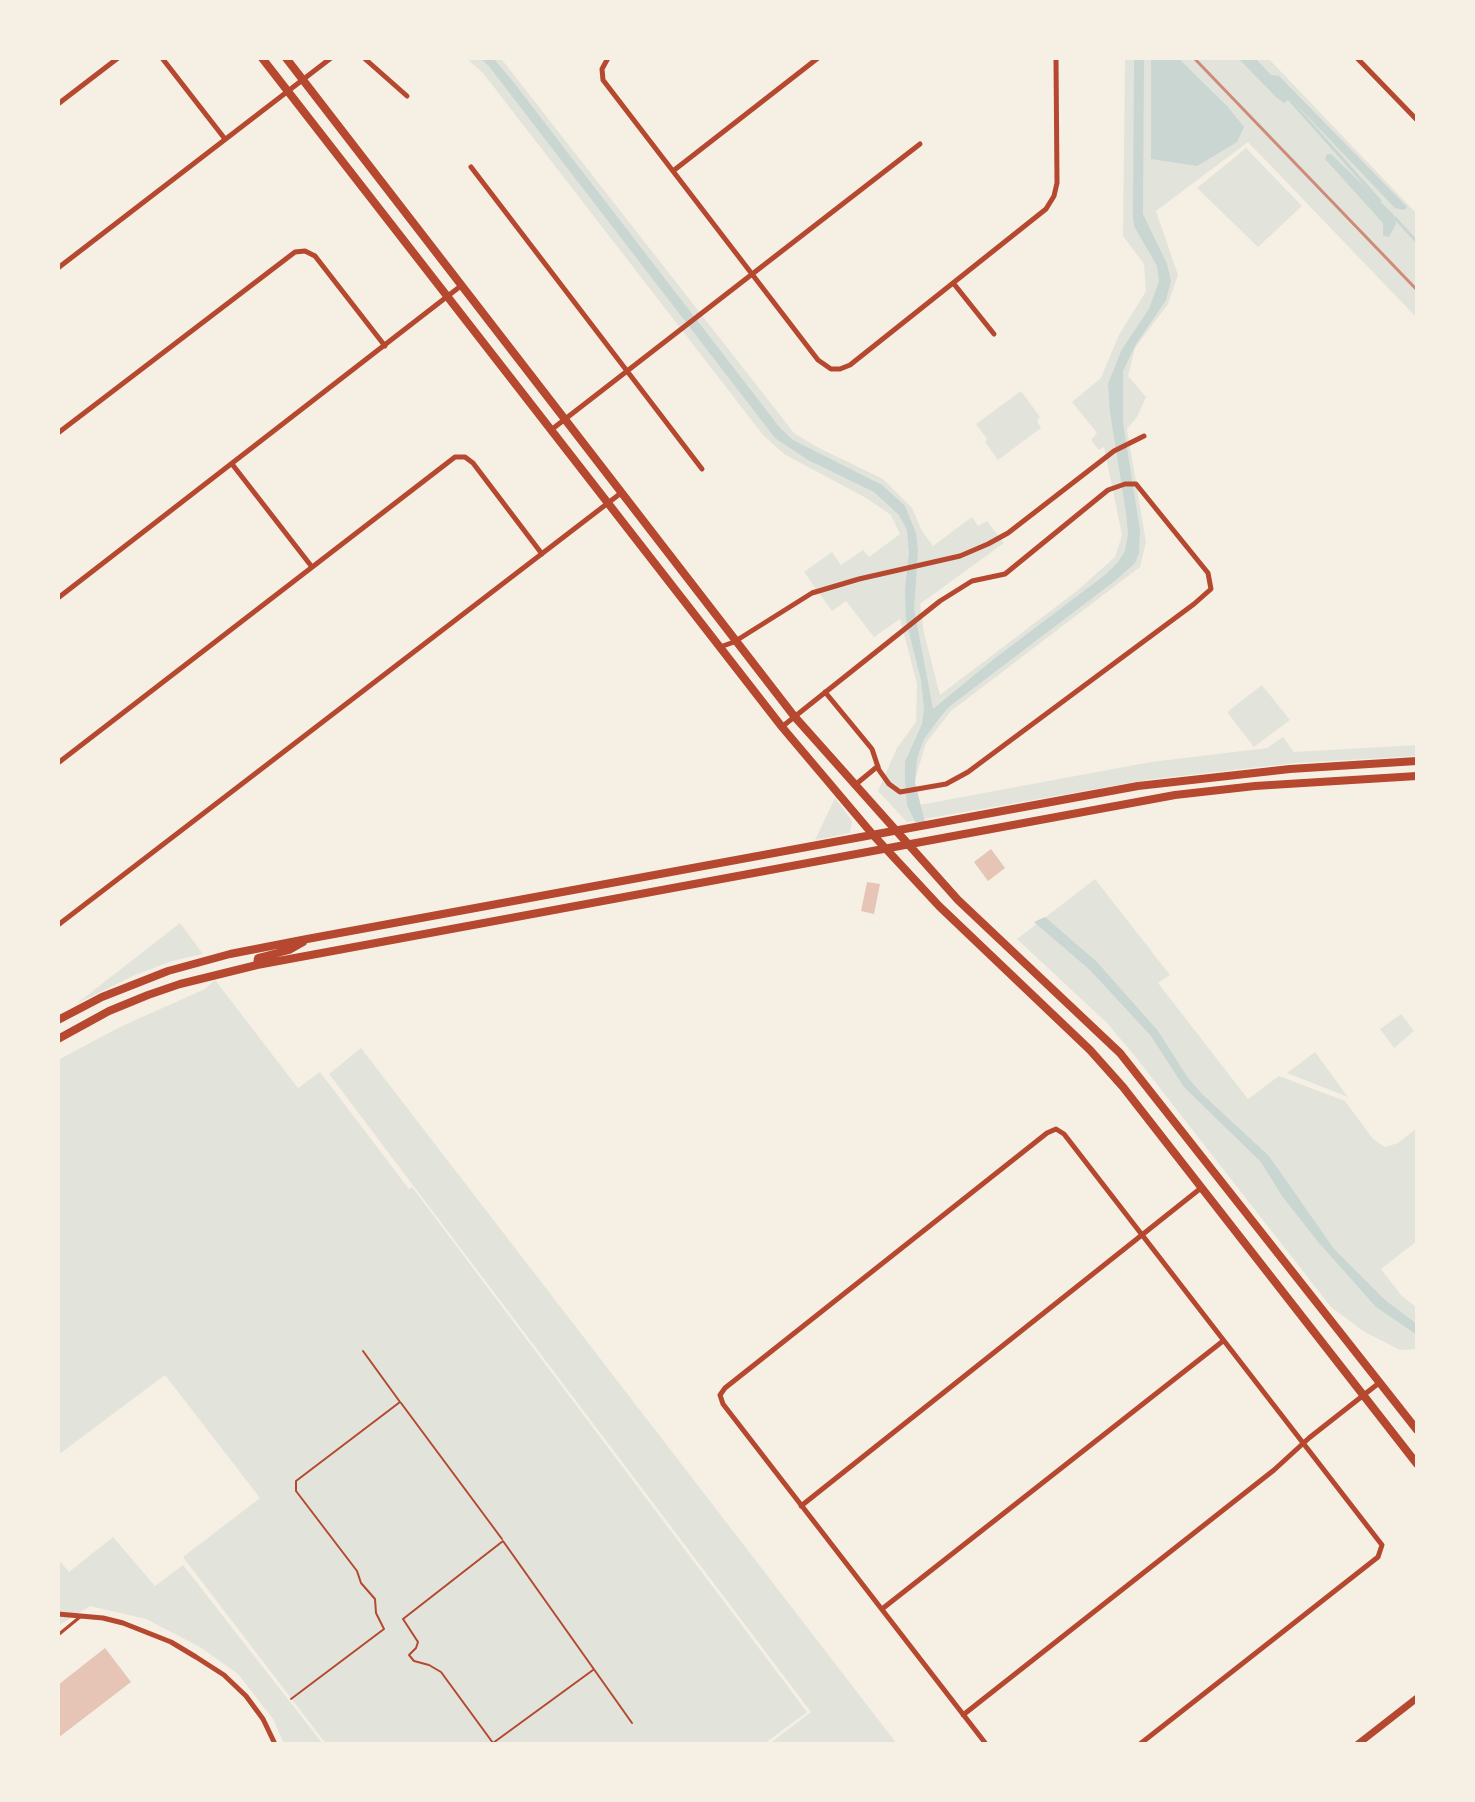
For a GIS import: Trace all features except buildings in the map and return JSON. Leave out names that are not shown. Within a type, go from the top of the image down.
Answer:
[{"type":"main road","points":[[262,58],[782,727],[874,836],[939,906],[1059,1019],[1123,1087],[1417,1464]]},
{"type":"main road","points":[[286,58],[794,716],[958,900],[1120,1053],[1417,1430]]},
{"type":"main road","points":[[58,1020],[102,997],[168,971],[230,954],[307,939],[1160,783],[1290,769],[1417,761]]},
{"type":"main road","points":[[58,1038],[148,995],[257,965],[1189,793],[1417,776]]},
{"type":"main road","points":[[598,886],[600,902]]},
{"type":"main road","points":[[446,914],[448,930]]},
{"type":"main road","points":[[257,965],[258,958],[289,950],[307,939]]},
{"type":"main road","points":[[1059,1019],[1072,1007]]},
{"type":"main road","points":[[1202,1188],[1217,1175]]},
{"type":"main road","points":[[1313,1330],[1328,1318]]},
{"type":"main road","points":[[1322,1342],[1339,1330]]},
{"type":"street","points":[[58,104],[118,58]]},
{"type":"street","points":[[162,58],[225,139]]},
{"type":"street","points":[[58,268],[331,58]]},
{"type":"street","points":[[364,58],[407,96]]},
{"type":"street","points":[[608,58],[602,69],[603,80],[818,360],[831,369],[850,365],[1046,209],[1057,183],[1056,58]]},
{"type":"street","points":[[673,171],[818,58]]},
{"type":"street","points":[[1357,58],[1417,120]]},
{"type":"street","points":[[551,431],[920,144]]},
{"type":"street","points":[[471,167],[702,469]]},
{"type":"street","points":[[58,433],[295,252],[305,251],[315,256],[385,346]]},
{"type":"street","points":[[954,284],[994,334]]},
{"type":"street","points":[[58,598],[462,285]]},
{"type":"street","points":[[719,647],[734,642],[812,593],[960,556],[1008,533],[1114,451],[1144,436]]},
{"type":"street","points":[[58,763],[455,457],[465,457],[473,463],[543,554]]},
{"type":"street","points":[[232,464],[312,567]]},
{"type":"street","points":[[782,727],[794,716],[924,614],[972,581],[1005,574],[1111,489],[1136,484],[1208,573],[1211,589],[968,772],[946,784],[900,792],[889,784],[872,749],[827,691]]},
{"type":"street","points":[[58,925],[621,493]]},
{"type":"street","points":[[855,786],[878,766]]},
{"type":"street","points":[[986,1744],[723,1404],[720,1395],[935,1221],[1056,1129],[1064,1134],[1382,1545],[1378,1557],[1140,1744]]},
{"type":"street","points":[[801,1506],[1202,1188]]},
{"type":"street","points":[[882,1609],[1223,1341]]},
{"type":"street","points":[[963,1715],[1274,1470],[1380,1382]]},
{"type":"street","points":[[58,1614],[103,1618],[144,1630],[209,1665],[246,1696],[263,1719],[275,1744]]},
{"type":"street","points":[[1358,1744],[1417,1698]]},
{"type":"lane","points":[[58,1635],[82,1616]]},
{"type":"path","points":[[363,1351],[632,1723]]},
{"type":"path","points":[[291,1699],[384,1629],[376,1613],[375,1599],[296,1491],[296,1481],[400,1402]]},
{"type":"path","points":[[503,1541],[403,1619],[418,1642],[409,1655],[414,1661],[441,1672],[493,1743],[593,1670]]},
{"type":"shaded area","points":[[466,58],[500,58],[503,61],[794,433],[883,479],[912,508],[933,546],[972,517],[978,526],[987,521],[1004,543],[920,604],[940,695],[1078,590],[1115,557],[1122,535],[1104,447],[1099,450],[1091,440],[1097,433],[1072,402],[1101,378],[1119,335],[1146,291],[1144,264],[1123,236],[1125,58],[1268,58],[1417,214],[1417,318],[1248,142],[1156,211],[1178,275],[1168,304],[1135,348],[1128,376],[1146,397],[1137,417],[1127,429],[1146,542],[1140,567],[951,711],[926,743],[914,783],[919,805],[1151,762],[1267,748],[1283,737],[1294,752],[1417,745],[1417,756],[1295,763],[1153,779],[907,822],[878,791],[897,748],[916,722],[917,684],[900,619],[874,637],[846,601],[832,611],[804,572],[832,552],[841,565],[863,550],[869,557],[900,534],[891,515],[784,454],[763,435],[483,73]]},
{"type":"shaded area","points":[[480,58],[493,58],[511,79],[780,428],[793,440],[882,485],[905,506],[916,533],[918,550],[914,609],[933,709],[1105,575],[1125,551],[1128,534],[1126,513],[1108,384],[1122,349],[1149,309],[1159,281],[1157,266],[1134,226],[1133,217],[1134,58],[1144,58],[1143,214],[1167,264],[1171,281],[1166,300],[1136,344],[1123,371],[1123,423],[1140,530],[1139,553],[1135,563],[1116,580],[941,716],[924,739],[917,758],[915,783],[925,822],[915,822],[907,805],[905,762],[922,724],[924,708],[921,680],[906,621],[905,589],[909,553],[907,530],[899,515],[874,492],[808,460],[775,438]]},
{"type":"shaded area","points":[[1151,58],[1178,58],[1244,127],[1237,142],[1197,166],[1151,159]]},
{"type":"shaded area","points":[[1238,58],[1255,58],[1271,75],[1279,76],[1407,207],[1404,210],[1395,208],[1290,98],[1284,103],[1276,97]]},
{"type":"shaded area","points":[[1246,148],[1302,206],[1258,247],[1197,188]]},
{"type":"shaded area","points":[[1327,154],[1331,154],[1394,215],[1396,224],[1389,237],[1383,236],[1383,223],[1325,159]]},
{"type":"shaded area","points":[[1021,391],[1040,417],[1037,421],[1041,428],[998,460],[976,424]]},
{"type":"shaded area","points":[[1262,685],[1290,720],[1254,747],[1227,712]]},
{"type":"shaded area","points":[[835,798],[852,821],[850,833],[815,840]]},
{"type":"shaded area","points":[[1095,879],[1170,975],[1158,983],[1248,1099],[1279,1076],[1345,1101],[1373,1139],[1385,1147],[1398,1143],[1417,1128],[1417,1241],[1381,1269],[1401,1295],[1417,1308],[1417,1349],[1400,1350],[1363,1331],[1331,1307],[1107,1023],[1017,939]]},
{"type":"shaded area","points":[[1045,917],[1097,962],[1158,1031],[1202,1094],[1269,1156],[1334,1249],[1385,1300],[1417,1324],[1417,1335],[1376,1307],[1319,1243],[1282,1196],[1261,1162],[1184,1087],[1151,1036],[1090,970],[1034,922]]},
{"type":"shaded area","points":[[180,923],[203,954],[172,961],[133,976],[76,1004]]},
{"type":"shaded area","points":[[215,980],[298,1088],[320,1072],[409,1189],[412,1187],[807,1712],[764,1744],[326,1744],[183,1557],[260,1498],[165,1375],[58,1455],[58,1060],[122,1026],[205,989]]},
{"type":"shaded area","points":[[1401,1014],[1414,1031],[1394,1048],[1380,1029]]},
{"type":"shaded area","points":[[361,1048],[897,1744],[769,1744],[811,1712],[329,1074]]},
{"type":"shaded area","points":[[1315,1052],[1348,1097],[1287,1073]]},
{"type":"shaded area","points":[[113,1537],[155,1586],[183,1565],[323,1744],[284,1744],[273,1719],[238,1674],[200,1647],[146,1619],[90,1606],[58,1626],[58,1559],[69,1572]]},
{"type":"waterway","points":[[1289,99],[1380,201]]},
{"type":"waterway","points":[[1395,218],[1417,242]]},
{"type":"railway","points":[[1194,58],[1417,290]]}]
